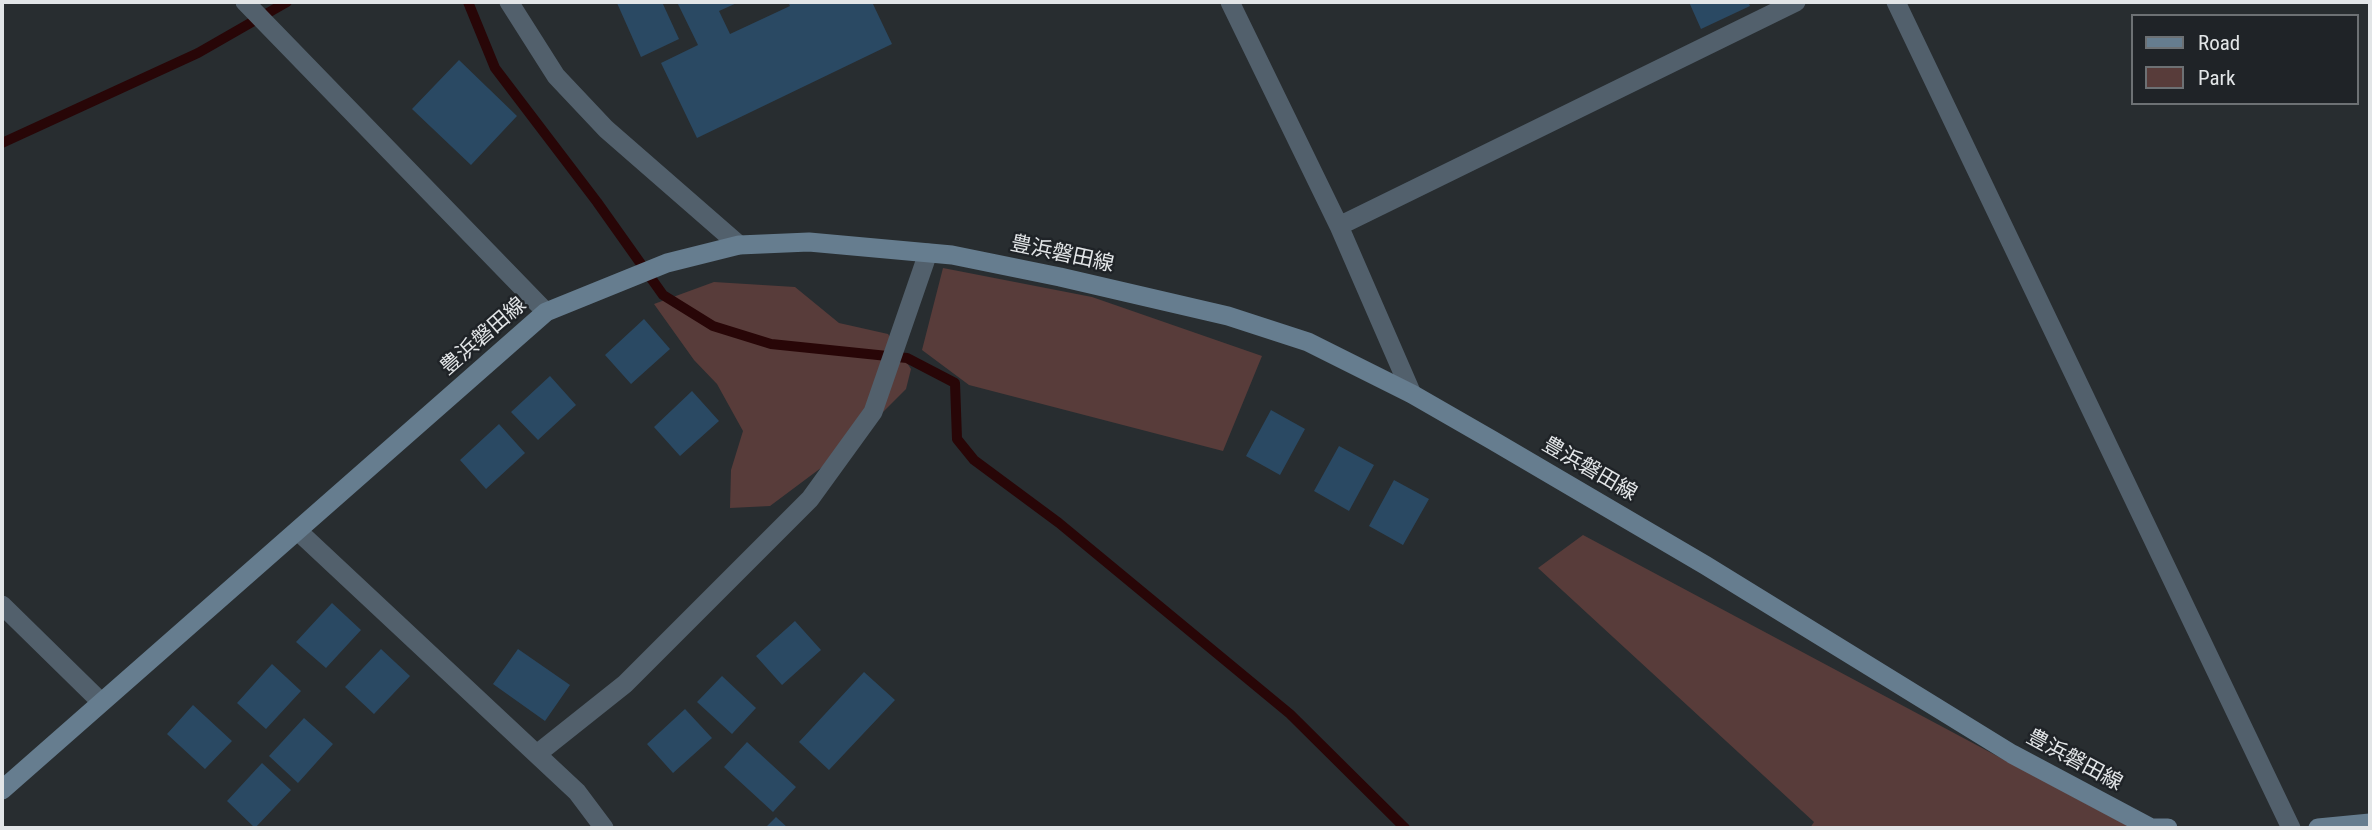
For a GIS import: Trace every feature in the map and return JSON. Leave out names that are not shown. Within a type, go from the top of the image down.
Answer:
[{"type":"main road","name":"豊浜磐田線","points":[[2,790],[546,312],[667,263],[740,245],[809,242],[952,255],[1060,276],[1228,316],[1308,342],[1412,394],[1705,565],[2012,754],[2152,828],[2168,828]]},
{"type":"main road","points":[[2318,828],[2370,823]]},
{"type":"street","points":[[245,2],[546,312]]},
{"type":"street","points":[[509,2],[556,76],[606,129],[740,245]]},
{"type":"street","points":[[1230,2],[1339,226],[1412,394]]},
{"type":"street","points":[[1339,226],[1796,2]]},
{"type":"street","points":[[1896,2],[2291,828]]},
{"type":"street","points":[[537,754],[625,684],[810,499],[873,412],[928,253]]},
{"type":"street","points":[[299,531],[577,792],[604,828]]},
{"type":"street","points":[[2,605],[101,702]]},
{"type":"green space","points":[[943,268],[1092,297],[1262,356],[1223,451],[969,385],[922,350]]},
{"type":"green space","points":[[714,282],[795,287],[839,323],[888,334],[911,369],[906,389],[845,450],[770,506],[730,508],[731,470],[743,431],[717,384],[694,360],[654,304]]},
{"type":"green space","points":[[1583,535],[2132,828],[1810,828],[1814,822],[1538,568]]},
{"type":"building","points":[[662,2],[679,39],[641,57],[617,3]]},
{"type":"building","points":[[677,2],[739,2],[719,11],[730,34],[790,6],[788,2],[872,2],[892,44],[697,138],[661,63],[698,45]]},
{"type":"building","points":[[1689,2],[1748,2],[1750,6],[1701,29]]},
{"type":"building","points":[[459,60],[517,116],[471,165],[412,109]]},
{"type":"building","points":[[644,319],[670,349],[631,384],[605,355]]},
{"type":"building","points":[[550,376],[576,405],[538,440],[511,412]]},
{"type":"building","points":[[692,391],[719,421],[680,456],[654,427]]},
{"type":"building","points":[[1271,410],[1305,429],[1280,475],[1246,456]]},
{"type":"building","points":[[499,424],[525,453],[486,489],[460,460]]},
{"type":"building","points":[[1339,446],[1374,465],[1349,511],[1314,491]]},
{"type":"building","points":[[1394,480],[1429,499],[1403,545],[1369,526]]},
{"type":"building","points":[[332,603],[361,630],[326,668],[296,642]]},
{"type":"building","points":[[795,621],[821,650],[782,685],[756,656]]},
{"type":"building","points":[[381,649],[410,676],[374,714],[345,687]]},
{"type":"building","points":[[518,649],[570,685],[545,721],[493,684]]},
{"type":"building","points":[[272,664],[301,691],[266,729],[237,703]]},
{"type":"building","points":[[864,672],[895,700],[829,770],[799,742]]},
{"type":"building","points":[[722,676],[756,708],[732,734],[697,702]]},
{"type":"building","points":[[193,705],[232,741],[205,769],[167,734]]},
{"type":"building","points":[[685,709],[712,738],[673,773],[647,744]]},
{"type":"building","points":[[304,718],[333,744],[298,783],[269,756]]},
{"type":"building","points":[[747,742],[796,787],[773,812],[724,767]]},
{"type":"building","points":[[262,763],[291,790],[255,828],[227,801]]},
{"type":"building","points":[[776,817],[788,828],[765,828]]},
{"type":"waterway","points":[[2,143],[198,53],[287,2]]},
{"type":"waterway","points":[[468,2],[495,68],[597,202],[663,295],[713,326],[771,344],[907,358],[955,383],[957,439],[974,460],[1059,523],[1290,714],[1405,828]]}]
